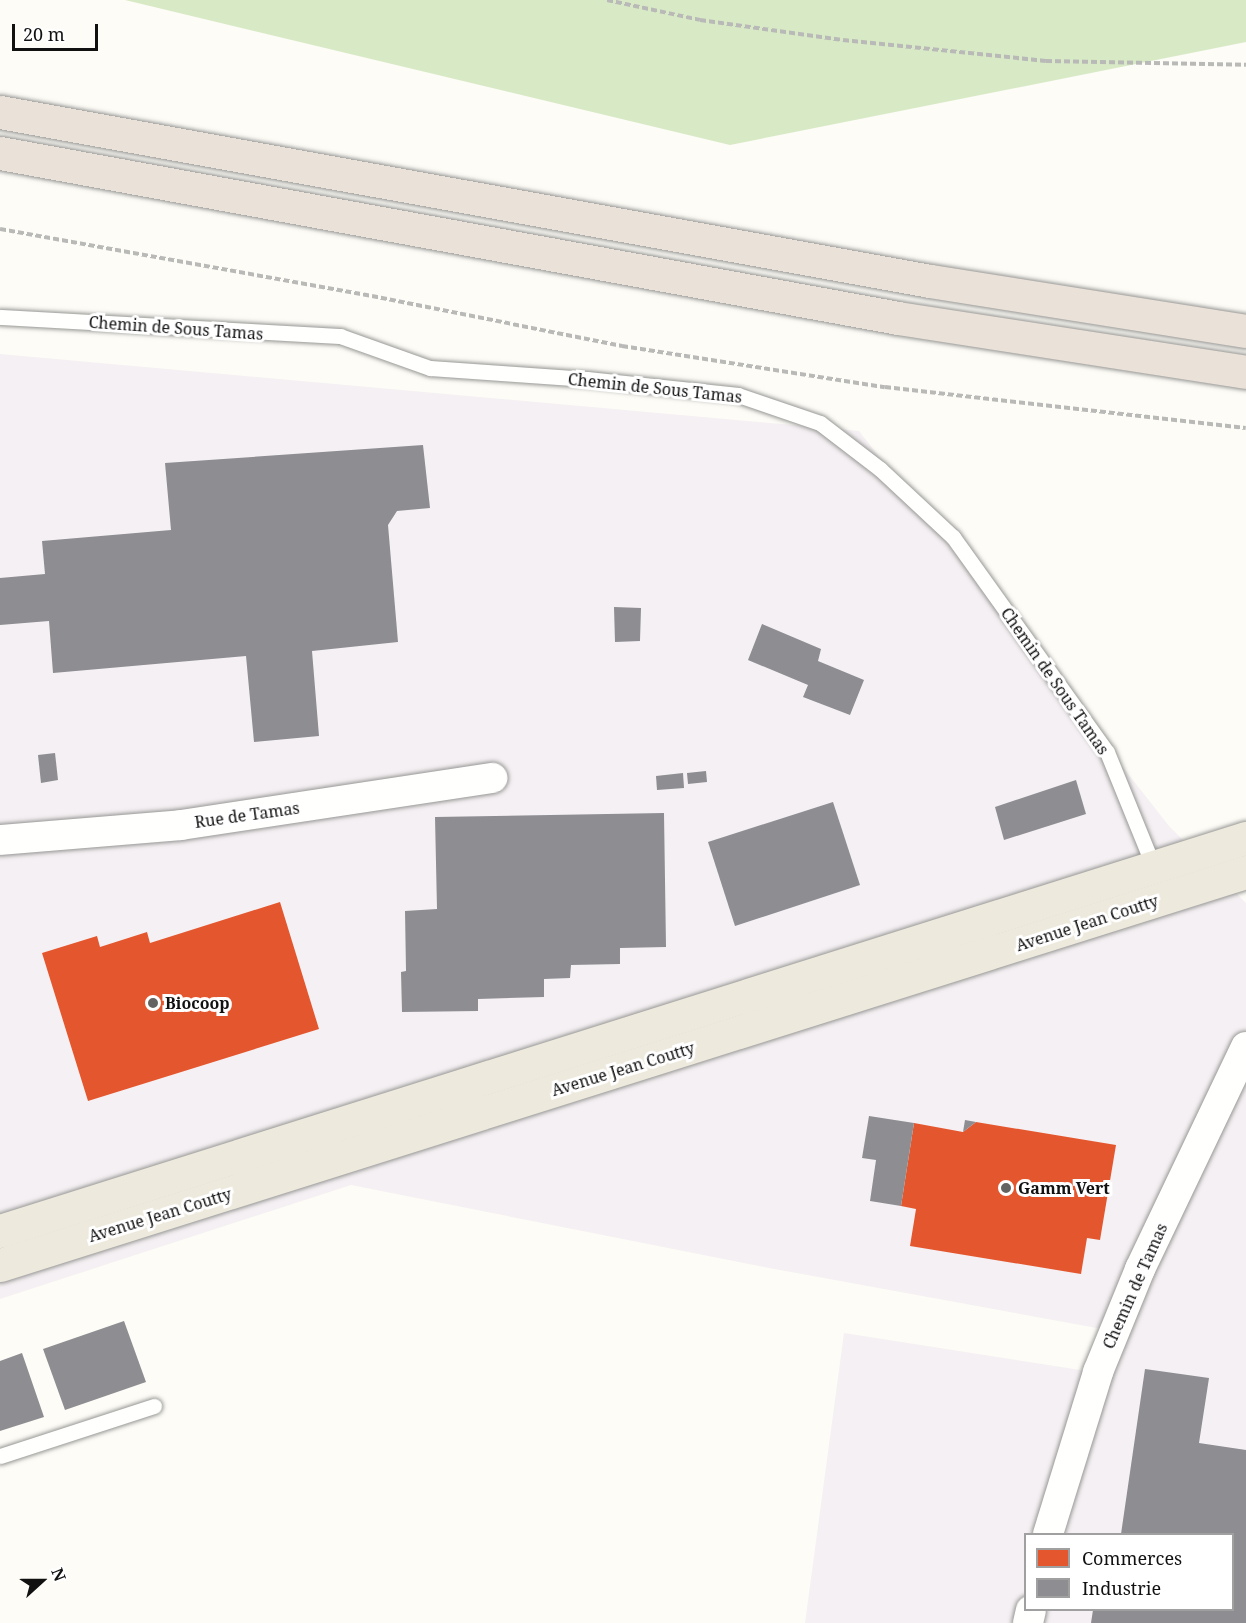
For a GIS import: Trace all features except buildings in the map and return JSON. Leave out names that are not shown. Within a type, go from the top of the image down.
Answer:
[{"type":"highway","points":[[0,112],[930,281],[1246,331]]},
{"type":"highway","points":[[0,153],[898,318],[1065,346],[1246,372]]},
{"type":"main road","name":"Avenue Jean Coutty","points":[[0,1231],[1246,838]]},
{"type":"main road","name":"Avenue Jean Coutty","points":[[0,1265],[1246,872]]},
{"type":"street","name":"Rue de Tamas","points":[[0,840],[181,825],[492,778]]},
{"type":"street","name":"Chemin de Tamas","points":[[1048,1533],[1098,1372],[1140,1269],[1246,1047]]},
{"type":"lane","name":"Chemin de Sous Tamas","points":[[0,316],[340,336],[430,368],[587,379],[738,395],[819,423],[880,469],[953,537],[1107,752],[1154,868]]},
{"type":"lane","points":[[0,1455],[154,1406]]},
{"type":"path","points":[[607,0],[700,20],[855,41],[1046,61],[1246,65]]},
{"type":"path","points":[[0,229],[372,296],[622,346],[885,387],[1246,428]]},
{"type":"shaded area","points":[[0,354],[859,431],[1169,826],[1246,903],[1246,1030],[1102,1329],[769,1268],[351,1185],[0,1299]]},
{"type":"shaded area","points":[[1246,1079],[1246,1623],[805,1623],[844,1333],[1106,1374]]},
{"type":"green space","points":[[125,0],[1246,0],[1246,42],[730,145]]},
{"type":"place","name":"Biocoop","points":[[153,1003]]},
{"type":"place","name":"Gamm Vert","points":[[1006,1188]]}]
